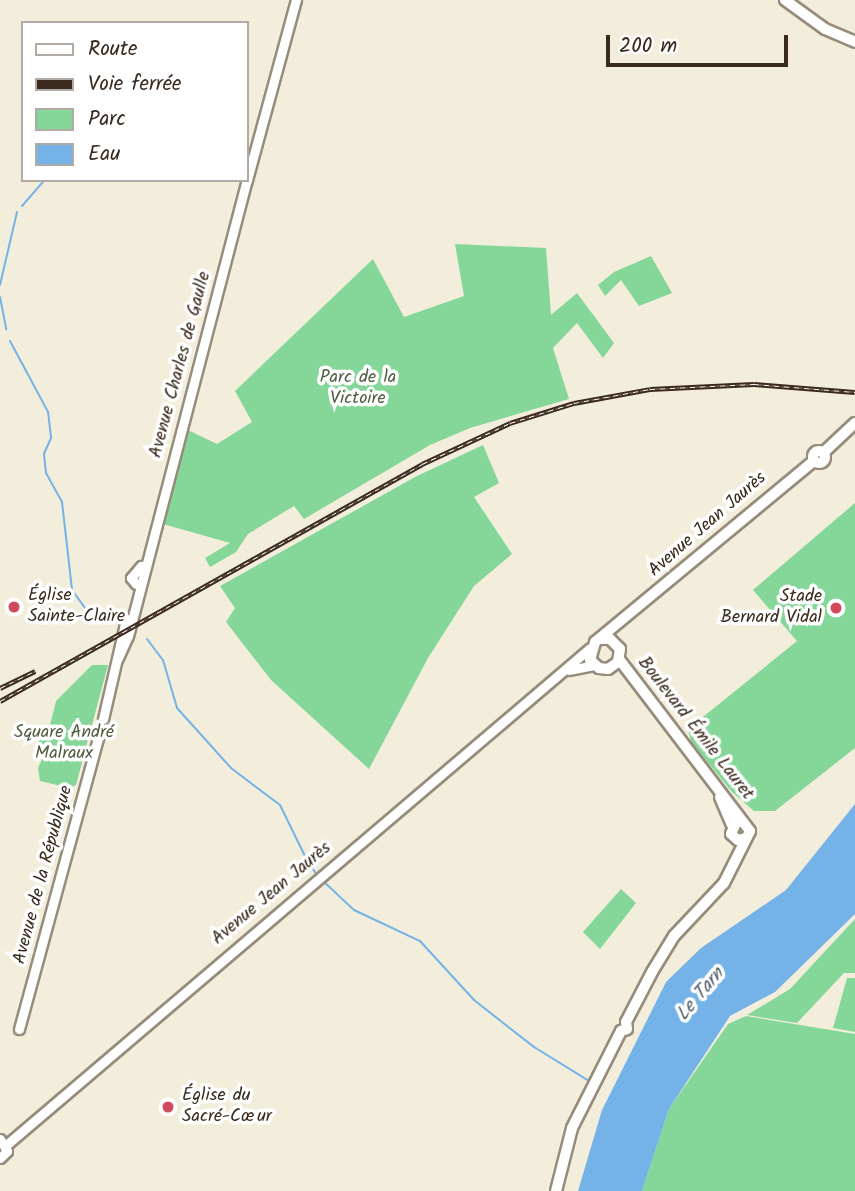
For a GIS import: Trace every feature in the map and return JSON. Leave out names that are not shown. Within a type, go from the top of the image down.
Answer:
[{"type":"main road","points":[[785,0],[825,29],[855,42]]},
{"type":"main road","name":"Avenue Charles de Gaulle","points":[[248,176],[295,2]]},
{"type":"main road","name":"Avenue Charles de Gaulle","points":[[118,658],[122,632],[145,559],[246,182]]},
{"type":"main road","name":"Avenue Jean Jaurès","points":[[600,639],[819,457],[855,423]]},
{"type":"main road","points":[[118,658],[138,580]]},
{"type":"main road","points":[[618,646],[600,639],[590,648],[594,665],[608,669],[620,659],[618,646],[626,619]]},
{"type":"main road","name":"Avenue Jean Jaurès","points":[[3,1142],[590,648]]},
{"type":"main road","name":"Avenue de la République","points":[[19,1029],[100,730],[97,722],[103,719],[118,658]]},
{"type":"main road","name":"Boulevard Émile Lauret","points":[[620,659],[743,821]]},
{"type":"main road","name":"Avenue Jean Jaurès","points":[[564,671],[594,665]]},
{"type":"main road","name":"Boulevard Émile Lauret","points":[[608,669],[672,735],[724,803],[732,825],[741,839]]},
{"type":"main road","points":[[558,1191],[572,1128],[623,1027],[669,943],[724,883],[735,862],[741,839],[750,828],[743,821],[732,825]]},
{"type":"main road","points":[[0,1158],[3,1142]]},
{"type":"green space","name":"Parc de la Victoire","points":[[455,244],[546,248],[551,315],[577,293],[614,343],[603,358],[577,323],[553,348],[569,399],[470,428],[430,445],[304,519],[294,506],[248,534],[236,552],[210,567],[205,558],[230,543],[163,524],[188,430],[217,444],[252,422],[235,391],[373,259],[404,317],[464,296]]},
{"type":"green space","points":[[651,256],[672,293],[639,306],[621,280],[605,296],[598,285],[614,272]]},
{"type":"green space","points":[[483,445],[499,483],[474,497],[512,554],[474,586],[428,658],[369,769],[271,680],[226,622],[235,608],[220,586],[415,477]]},
{"type":"green space","points":[[855,503],[855,748],[775,811],[754,811],[732,792],[691,742],[688,729],[797,641],[753,590]]},
{"type":"green space","name":"Square André Malraux","points":[[92,665],[108,665],[76,785],[70,788],[40,781],[38,768],[44,755],[37,743],[50,725],[56,701]]},
{"type":"green space","points":[[621,889],[636,903],[600,949],[583,932]]},
{"type":"green space","points":[[855,919],[855,973],[844,973],[797,1023],[747,1015],[790,989]]},
{"type":"green space","points":[[847,978],[855,978],[855,1032],[833,1028]]},
{"type":"green space","points":[[746,1016],[855,1034],[855,1191],[642,1191],[669,1109],[728,1024]]},
{"type":"water","name":"Le Tarn","points":[[855,804],[855,914],[775,992],[730,1016],[669,1109],[642,1191],[578,1191],[602,1110],[666,982],[701,948],[786,890]]},
{"type":"waterway","points":[[22,206],[43,182]]},
{"type":"waterway","points":[[0,285],[17,212]]},
{"type":"waterway","points":[[0,297],[6,329]]},
{"type":"waterway","points":[[10,341],[48,412],[51,438],[44,454],[46,473],[62,502],[72,590],[93,619]]},
{"type":"waterway","points":[[147,639],[163,660],[177,708],[231,768],[280,805],[305,856]]},
{"type":"waterway","points":[[308,862],[317,875]]},
{"type":"waterway","points":[[322,880],[354,910],[420,941],[474,1000],[534,1047],[589,1081]]},
{"type":"railway","points":[[0,701],[422,464],[510,423],[574,403],[650,389],[754,384],[855,392]]},
{"type":"railway","points":[[0,688],[35,671]]},
{"type":"place","name":"Église Sainte-Claire","points":[[14,607]]},
{"type":"place","name":"Stade Bernard Vidal","points":[[836,608]]},
{"type":"place","name":"Église du Sacré-Cœur","points":[[168,1107]]}]
